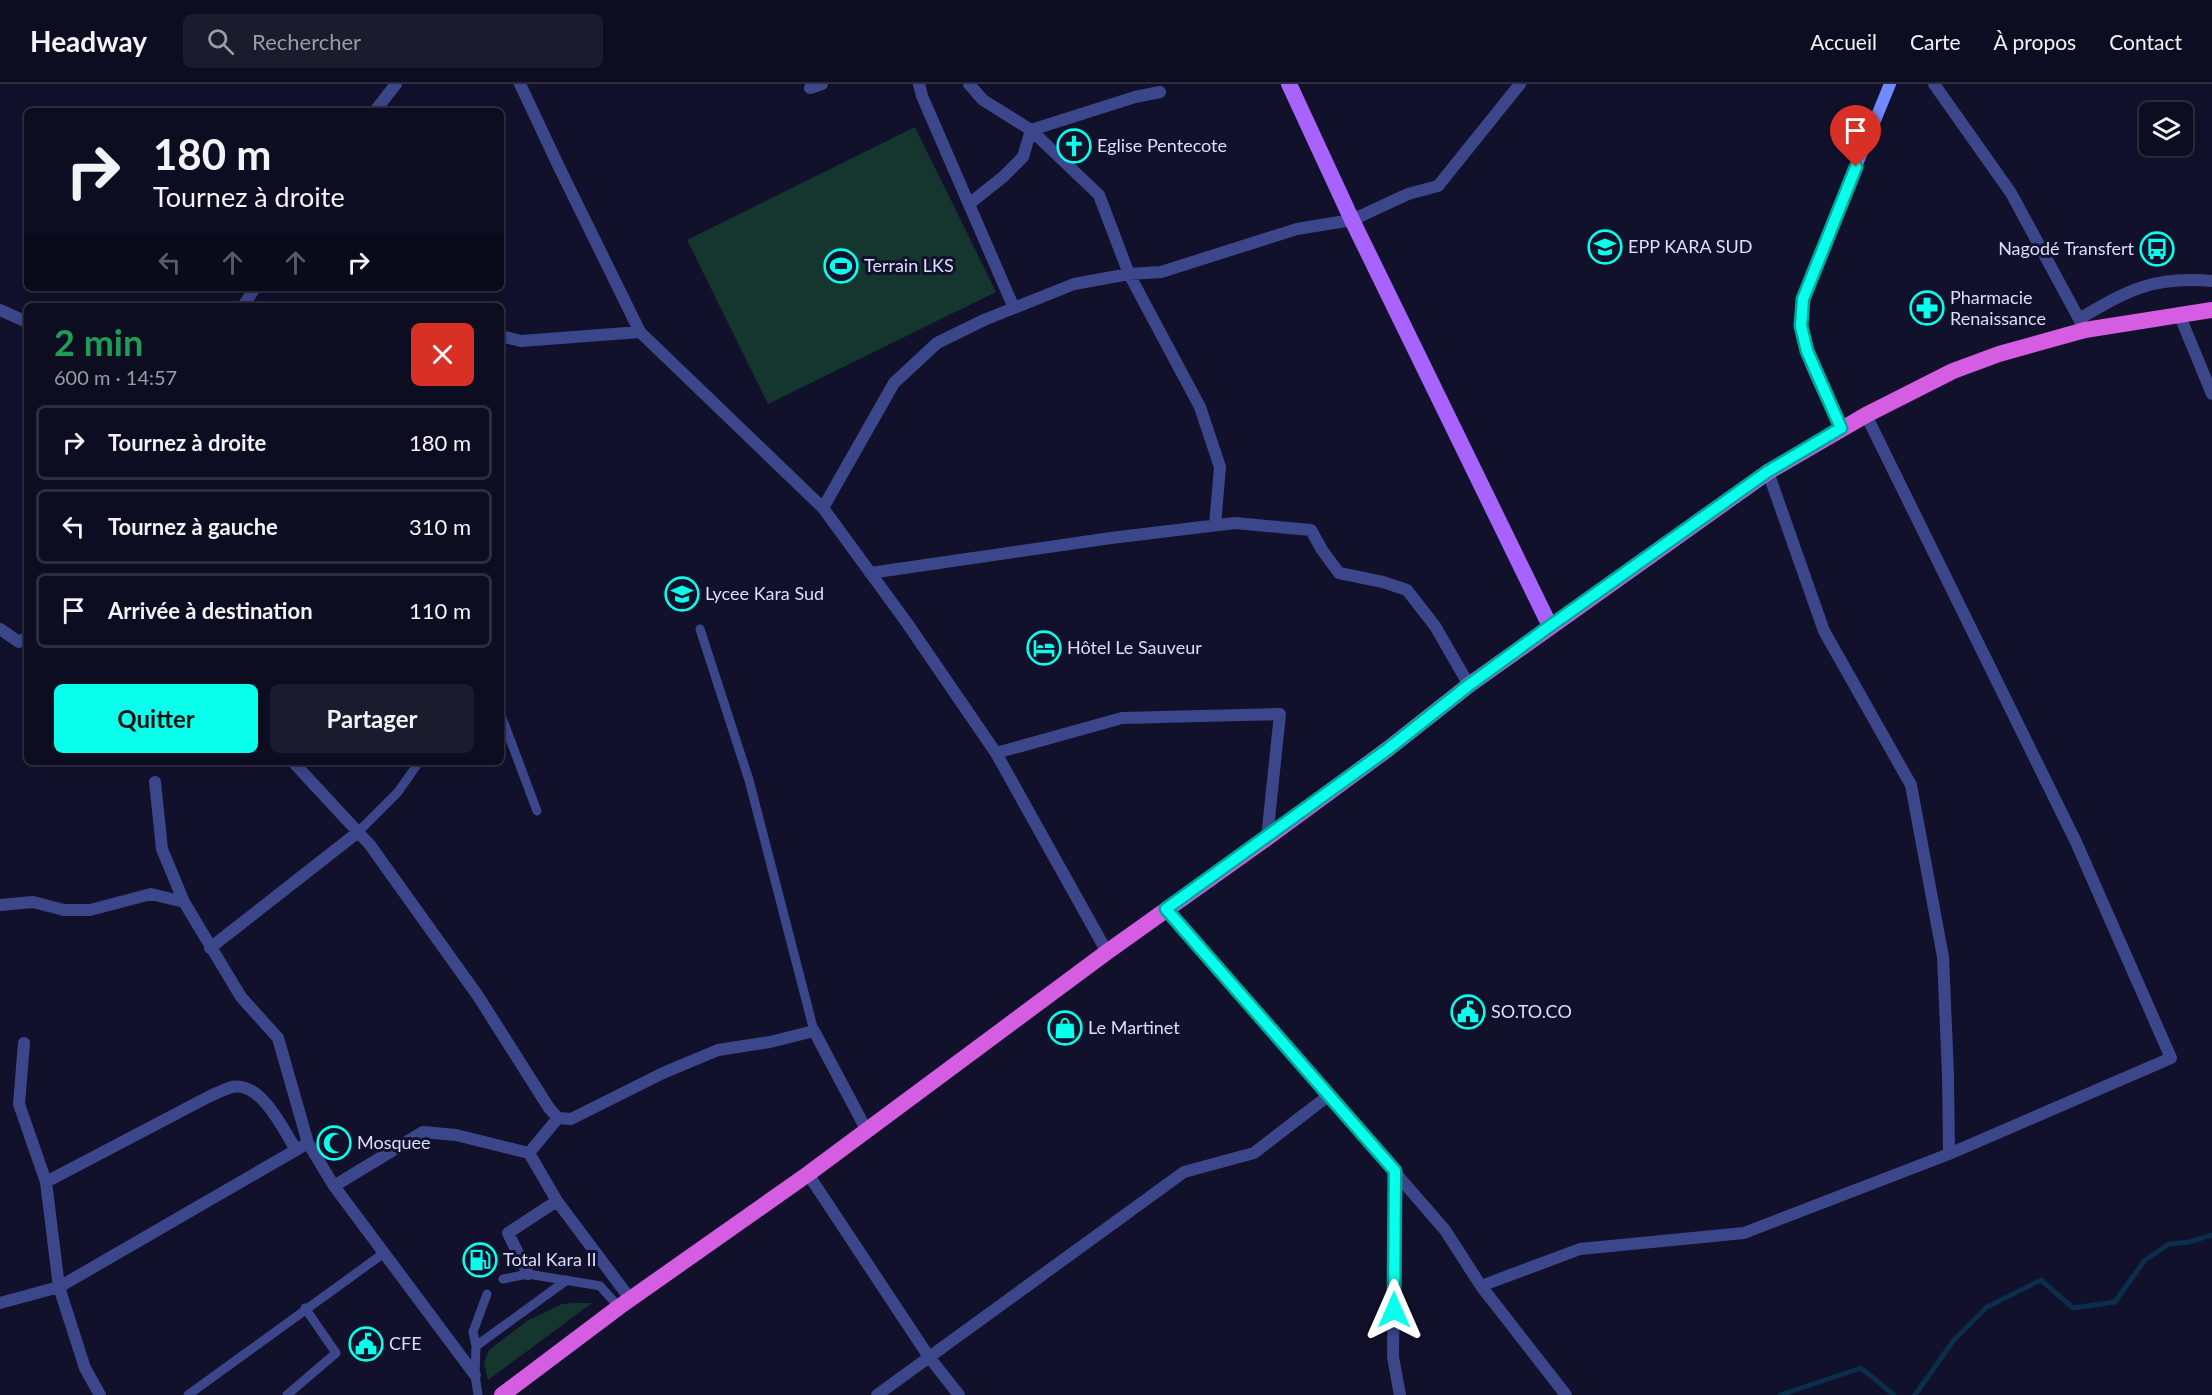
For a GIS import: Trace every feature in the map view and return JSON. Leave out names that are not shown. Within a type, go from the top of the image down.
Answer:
[{"type":"highway","points":[[502,1395],[867,1131],[1166,909],[1267,838],[1388,749],[1469,685],[1767,472],[1866,415],[1962,368],[1999,354],[2082,325],[2212,310]]},
{"type":"main road","points":[[1289,84],[1352,220],[1550,626]]},
{"type":"main road","points":[[1841,428],[1807,351],[1801,326],[1803,299],[1890,84]]},
{"type":"street","points":[[377,108],[396,84]]},
{"type":"street","points":[[520,84],[640,332],[823,508],[996,753],[1107,952]]},
{"type":"street","points":[[810,88],[822,84]]},
{"type":"street","points":[[919,84],[922,96],[1014,308]]},
{"type":"street","points":[[969,84],[983,100],[1031,130],[1099,195],[1129,274],[1200,407],[1220,467],[1215,525]]},
{"type":"street","points":[[823,508],[894,383],[937,343],[984,320],[1074,284],[1129,274],[1161,272],[1297,229],[1352,220],[1408,194],[1438,186],[1520,84]]},
{"type":"street","points":[[1934,84],[2011,193],[2082,325],[2121,294],[2143,286],[2174,279],[2212,281]]},
{"type":"street","points":[[1031,130],[1135,97],[1160,92]]},
{"type":"street","points":[[969,204],[1004,177],[1023,157],[1031,130]]},
{"type":"street","points":[[0,310],[24,320]]},
{"type":"street","points":[[2179,314],[2212,394]]},
{"type":"street","points":[[504,337],[520,341],[640,332]]},
{"type":"street","points":[[1481,1286],[1580,1249],[1744,1233],[1949,1154],[2171,1058],[2076,842],[1866,415]]},
{"type":"street","points":[[1767,472],[1824,631],[1911,785],[1943,957],[1949,1154]]},
{"type":"street","points":[[870,573],[1235,523],[1311,530],[1339,573],[1383,582],[1407,590],[1435,626],[1469,685]]},
{"type":"street","points":[[0,629],[19,642],[24,639]]},
{"type":"street","points":[[996,753],[1122,718],[1280,714],[1267,838]]},
{"type":"street","points":[[296,765],[370,845],[478,996],[549,1108],[558,1118],[571,1119],[663,1073],[718,1050],[770,1042],[814,1031],[867,1131]]},
{"type":"street","points":[[155,782],[162,849],[184,902],[241,997],[278,1038],[308,1143],[334,1186],[475,1375]]},
{"type":"street","points":[[210,948],[357,833]]},
{"type":"street","points":[[0,905],[33,902],[64,910],[90,910],[151,894],[184,902]]},
{"type":"street","points":[[1166,909],[1445,1230],[1481,1286],[1566,1395]]},
{"type":"street","points":[[24,1043],[19,1104],[46,1182],[59,1287],[85,1368],[100,1395]]},
{"type":"street","points":[[46,1182],[210,1096],[233,1087],[250,1089],[263,1100],[296,1150]]},
{"type":"street","points":[[877,1395],[1184,1172],[1254,1154],[1328,1096]]},
{"type":"street","points":[[529,1153],[558,1118]]},
{"type":"street","points":[[334,1186],[423,1132],[456,1135],[529,1153],[556,1201],[625,1304]]},
{"type":"street","points":[[0,1303],[59,1287],[308,1143]]},
{"type":"street","points":[[1395,1171],[1393,1357],[1400,1395]]},
{"type":"street","points":[[808,1173],[929,1357],[960,1395]]},
{"type":"street","points":[[528,1274],[508,1233],[556,1201]]},
{"type":"lane","points":[[700,629],[749,780],[814,1031]]},
{"type":"lane","points":[[504,724],[537,811]]},
{"type":"lane","points":[[357,833],[398,792],[417,765]]},
{"type":"lane","points":[[188,1395],[305,1308],[384,1253]]},
{"type":"lane","points":[[503,1279],[528,1274],[600,1286],[625,1304]]},
{"type":"lane","points":[[476,1346],[567,1280]]},
{"type":"lane","points":[[478,1395],[475,1375],[476,1346],[473,1332],[487,1294]]},
{"type":"lane","points":[[287,1395],[336,1353],[305,1308]]},
{"type":"green space","name":"Terrain LKS","points":[[915,127],[996,292],[768,404],[687,240]]},
{"type":"green space","points":[[592,1303],[488,1380],[484,1363],[489,1350],[527,1321],[562,1304]]},
{"type":"waterway","points":[[1915,1395],[1954,1340],[1987,1307],[2041,1280],[2073,1308],[2115,1302],[2144,1261],[2169,1244],[2189,1242],[2212,1235]]},
{"type":"waterway","points":[[1780,1395],[1861,1368],[1894,1395]]},
{"type":"place","name":"Eglise Pentecote","points":[[1074,146]]},
{"type":"place","name":"EPP KARA SUD","points":[[1605,247]]},
{"type":"place","name":"Nagodé Transfert","points":[[2157,249]]},
{"type":"place","name":"Terrain LKS","points":[[841,266]]},
{"type":"place","name":"Pharmacie Renaissance","points":[[1927,308]]},
{"type":"place","name":"Lycee Kara Sud","points":[[682,594]]},
{"type":"place","name":"Hôtel Le Sauveur","points":[[1044,648]]},
{"type":"place","name":"SO.TO.CO","points":[[1468,1012]]},
{"type":"place","name":"Le Martinet","points":[[1065,1028]]},
{"type":"place","name":"Mosquee","points":[[334,1143]]},
{"type":"place","name":"Total Kara II","points":[[480,1260]]},
{"type":"place","name":"CFE","points":[[366,1344]]},
{"type":"route","points":[[1394,1310],[1395,1171],[1166,909],[1267,838],[1388,749],[1469,685],[1662,546],[1767,472],[1841,428],[1807,351],[1801,326],[1803,299],[1856,167]]}]
